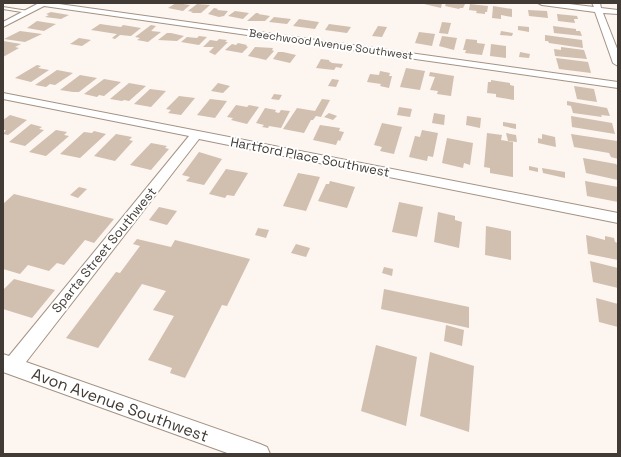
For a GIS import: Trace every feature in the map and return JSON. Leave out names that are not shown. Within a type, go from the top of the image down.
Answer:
[{"type":"street","points":[[3,25],[44,3]]},
{"type":"street","name":"Beechwood Avenue Southwest","points":[[44,3],[618,85]]},
{"type":"street","points":[[542,3],[597,6],[618,12]]},
{"type":"street","points":[[597,6],[618,63]]},
{"type":"street","name":"Hartford Place Southwest","points":[[3,96],[618,218]]},
{"type":"street","name":"Sparta Street Southwest","points":[[7,364],[196,135]]},
{"type":"street","name":"Avon Avenue Southwest","points":[[7,364],[260,454]]},
{"type":"lane","points":[[3,8],[28,12]]},
{"type":"building","points":[[176,3],[190,5],[183,11],[168,8]]},
{"type":"building","points":[[442,3],[441,8],[424,4]]},
{"type":"building","points":[[446,3],[465,4],[463,8],[459,9],[445,6]]},
{"type":"building","points":[[197,4],[210,5],[201,13],[191,13],[193,12],[188,11]]},
{"type":"building","points":[[470,4],[488,6],[487,12],[485,12],[485,14],[476,13],[477,11],[469,10]]},
{"type":"building","points":[[493,6],[512,9],[512,17],[501,15],[501,19],[492,18]]},
{"type":"building","points":[[214,8],[218,9],[217,10],[228,11],[224,16],[219,17],[208,14]]},
{"type":"building","points":[[528,10],[547,11],[548,18],[529,16]]},
{"type":"building","points":[[235,11],[249,13],[243,19],[228,16]]},
{"type":"building","points":[[51,12],[69,15],[61,19],[45,17],[49,15],[46,14]]},
{"type":"building","points":[[256,13],[270,16],[265,21],[247,21]]},
{"type":"building","points":[[557,14],[577,16],[578,19],[574,19],[575,23],[558,21]]},
{"type":"building","points":[[274,17],[291,19],[287,24],[269,22]]},
{"type":"building","points":[[299,19],[319,22],[315,29],[293,26]]},
{"type":"building","points":[[37,21],[56,24],[44,31],[27,28]]},
{"type":"building","points":[[442,22],[451,23],[448,34],[439,33]]},
{"type":"building","points":[[100,24],[121,27],[123,25],[141,28],[131,36],[120,35],[115,39],[112,38],[117,34],[91,30]]},
{"type":"building","points":[[329,24],[351,27],[347,33],[325,30]]},
{"type":"building","points":[[151,25],[156,26],[151,31],[161,32],[148,42],[137,40],[140,38],[135,37]]},
{"type":"building","points":[[378,26],[387,27],[382,37],[372,36]]},
{"type":"building","points":[[518,26],[529,27],[529,32],[518,30]]},
{"type":"building","points":[[553,26],[576,29],[576,31],[580,31],[582,36],[554,33]]},
{"type":"building","points":[[20,31],[42,34],[25,42],[4,39]]},
{"type":"building","points":[[501,31],[513,33],[512,36],[500,35]]},
{"type":"building","points":[[419,32],[435,34],[432,46],[415,43]]},
{"type":"building","points":[[167,33],[184,36],[177,41],[158,40]]},
{"type":"building","points":[[545,35],[582,40],[583,48],[549,43],[548,41],[545,41]]},
{"type":"building","points":[[199,36],[207,37],[199,45],[181,42],[187,37],[197,38]]},
{"type":"building","points":[[442,36],[457,38],[454,50],[439,46]]},
{"type":"building","points":[[79,38],[91,40],[82,46],[70,44]]},
{"type":"building","points":[[219,39],[227,40],[225,42],[228,42],[215,55],[209,52],[214,47],[203,47],[210,40],[217,41]]},
{"type":"building","points":[[466,39],[477,40],[477,43],[485,44],[482,55],[465,53],[466,50],[463,50]]},
{"type":"building","points":[[3,41],[21,44],[15,47],[19,48],[3,57]]},
{"type":"building","points":[[238,43],[247,45],[246,46],[248,47],[242,53],[225,50],[232,44],[236,45]]},
{"type":"building","points":[[491,44],[506,46],[506,58],[490,56]]},
{"type":"building","points":[[255,47],[273,48],[272,50],[274,51],[266,60],[248,56]]},
{"type":"building","points":[[561,47],[584,50],[587,59],[555,56],[554,49],[561,50]]},
{"type":"building","points":[[278,52],[296,55],[290,63],[273,59]]},
{"type":"building","points":[[520,52],[530,54],[529,58],[519,57]]},
{"type":"building","points":[[556,58],[588,62],[591,73],[559,69]]},
{"type":"building","points":[[321,59],[329,60],[332,63],[343,64],[341,68],[336,67],[334,70],[316,68]]},
{"type":"building","points":[[37,65],[41,66],[38,68],[49,70],[31,82],[15,78]]},
{"type":"building","points":[[406,68],[425,71],[420,90],[400,87]]},
{"type":"building","points":[[57,70],[73,73],[55,85],[50,84],[46,87],[35,85]]},
{"type":"building","points":[[380,71],[390,73],[389,76],[392,76],[389,88],[380,86],[381,84],[367,82],[370,74],[379,75]]},
{"type":"building","points":[[430,72],[454,76],[451,96],[437,94],[438,91],[430,90],[435,77],[429,76]]},
{"type":"building","points":[[80,75],[97,78],[79,92],[60,90]]},
{"type":"building","points":[[104,79],[121,82],[104,96],[99,95],[97,97],[84,94]]},
{"type":"building","points":[[332,79],[339,80],[336,87],[328,86]]},
{"type":"building","points":[[491,80],[510,83],[510,85],[514,86],[514,100],[496,97],[496,94],[487,93],[488,82],[491,82]]},
{"type":"building","points":[[129,83],[146,86],[129,101],[110,99]]},
{"type":"building","points":[[218,83],[230,86],[223,93],[211,91]]},
{"type":"building","points":[[574,86],[594,89],[597,102],[577,99]]},
{"type":"building","points":[[150,89],[166,91],[151,107],[134,104]]},
{"type":"building","points":[[274,94],[282,95],[279,100],[271,99]]},
{"type":"building","points":[[179,96],[195,98],[181,115],[168,113],[171,110],[166,109]]},
{"type":"building","points":[[210,99],[227,101],[215,118],[197,115]]},
{"type":"building","points":[[322,99],[330,100],[321,117],[316,116],[313,120],[311,120],[304,133],[283,129],[297,108],[315,111]]},
{"type":"building","points":[[567,101],[607,108],[610,116],[601,115],[602,117],[573,113],[571,106],[567,105]]},
{"type":"building","points":[[236,105],[259,107],[247,124],[231,120],[233,118],[227,117]]},
{"type":"building","points":[[399,107],[412,109],[410,117],[397,115]]},
{"type":"building","points":[[265,108],[276,110],[275,112],[279,113],[281,110],[290,111],[281,128],[269,126],[268,128],[262,127],[264,125],[256,123]]},
{"type":"building","points":[[329,113],[337,116],[333,120],[324,117]]},
{"type":"building","points":[[434,113],[445,115],[444,125],[432,123]]},
{"type":"building","points":[[10,115],[27,120],[8,135],[3,134],[6,130],[3,130],[3,120]]},
{"type":"building","points":[[467,116],[481,118],[480,128],[466,125]]},
{"type":"building","points":[[571,116],[612,123],[615,134],[572,127]]},
{"type":"building","points":[[503,122],[516,124],[516,129],[503,126]]},
{"type":"building","points":[[382,123],[402,127],[394,154],[380,151],[382,147],[374,145]]},
{"type":"building","points":[[31,124],[42,127],[39,129],[44,130],[25,146],[9,142]]},
{"type":"building","points":[[320,125],[340,128],[339,131],[344,132],[340,141],[338,140],[336,145],[313,140]]},
{"type":"building","points":[[56,130],[67,132],[64,135],[69,136],[46,156],[29,152]]},
{"type":"building","points":[[422,130],[438,133],[433,157],[428,156],[427,161],[409,157],[415,136],[420,137]]},
{"type":"building","points":[[94,131],[106,134],[80,158],[60,154],[84,132],[92,133]]},
{"type":"building","points":[[487,133],[502,135],[501,140],[513,142],[513,177],[490,173],[490,168],[484,167]]},
{"type":"building","points":[[506,133],[516,135],[517,142],[508,141]]},
{"type":"building","points":[[116,134],[132,137],[129,140],[133,141],[115,161],[94,156]]},
{"type":"building","points":[[542,134],[555,137],[556,147],[538,143],[538,138],[542,139]]},
{"type":"building","points":[[571,134],[617,141],[618,159],[611,157],[609,153],[574,147]]},
{"type":"building","points":[[447,138],[473,143],[470,165],[464,163],[463,168],[442,163]]},
{"type":"building","points":[[151,143],[167,146],[165,148],[169,149],[151,170],[130,165]]},
{"type":"building","points":[[199,152],[222,159],[204,185],[186,181],[190,177],[182,175]]},
{"type":"building","points":[[583,158],[616,164],[618,166],[618,180],[586,173]]},
{"type":"building","points":[[529,166],[538,168],[538,172],[529,170]]},
{"type":"building","points":[[542,168],[565,172],[565,178],[543,173]]},
{"type":"building","points":[[226,169],[248,173],[234,196],[227,195],[225,198],[209,194]]},
{"type":"building","points":[[298,173],[320,177],[306,211],[283,206]]},
{"type":"building","points":[[330,181],[355,187],[347,208],[318,201],[326,184],[329,184]]},
{"type":"building","points":[[585,181],[618,187],[618,202],[587,196]]},
{"type":"building","points":[[79,187],[87,189],[78,198],[70,195]]},
{"type":"building","points":[[14,194],[114,219],[94,243],[85,240],[64,265],[57,263],[49,271],[28,265],[20,274],[3,269],[3,204]]},
{"type":"building","points":[[399,202],[423,207],[417,237],[392,232]]},
{"type":"building","points":[[159,207],[177,211],[167,225],[149,220]]},
{"type":"building","points":[[438,212],[455,216],[455,220],[462,222],[459,248],[434,242]]},
{"type":"building","points":[[486,226],[511,231],[511,260],[485,255]]},
{"type":"building","points":[[258,228],[269,230],[266,238],[255,235]]},
{"type":"building","points":[[586,235],[605,240],[605,236],[614,238],[615,242],[618,243],[618,260],[588,254]]},
{"type":"building","points":[[137,239],[171,247],[175,240],[250,259],[227,306],[222,305],[185,378],[170,373],[172,368],[148,360],[174,316],[153,310],[166,291],[142,284],[98,348],[66,338],[116,272],[120,273],[140,246],[133,244]]},
{"type":"building","points":[[296,244],[310,248],[306,257],[291,253]]},
{"type":"building","points":[[590,261],[618,268],[618,288],[593,282]]},
{"type":"building","points":[[384,267],[393,269],[392,276],[382,273]]},
{"type":"building","points":[[14,279],[55,290],[32,318],[3,309],[3,290]]},
{"type":"building","points":[[384,289],[469,307],[469,328],[381,309]]},
{"type":"building","points":[[596,298],[618,304],[618,327],[599,322]]},
{"type":"building","points":[[446,325],[464,330],[462,346],[444,341]]},
{"type":"building","points":[[376,345],[417,357],[406,426],[361,411]]},
{"type":"building","points":[[430,352],[474,366],[469,432],[420,416]]}]
